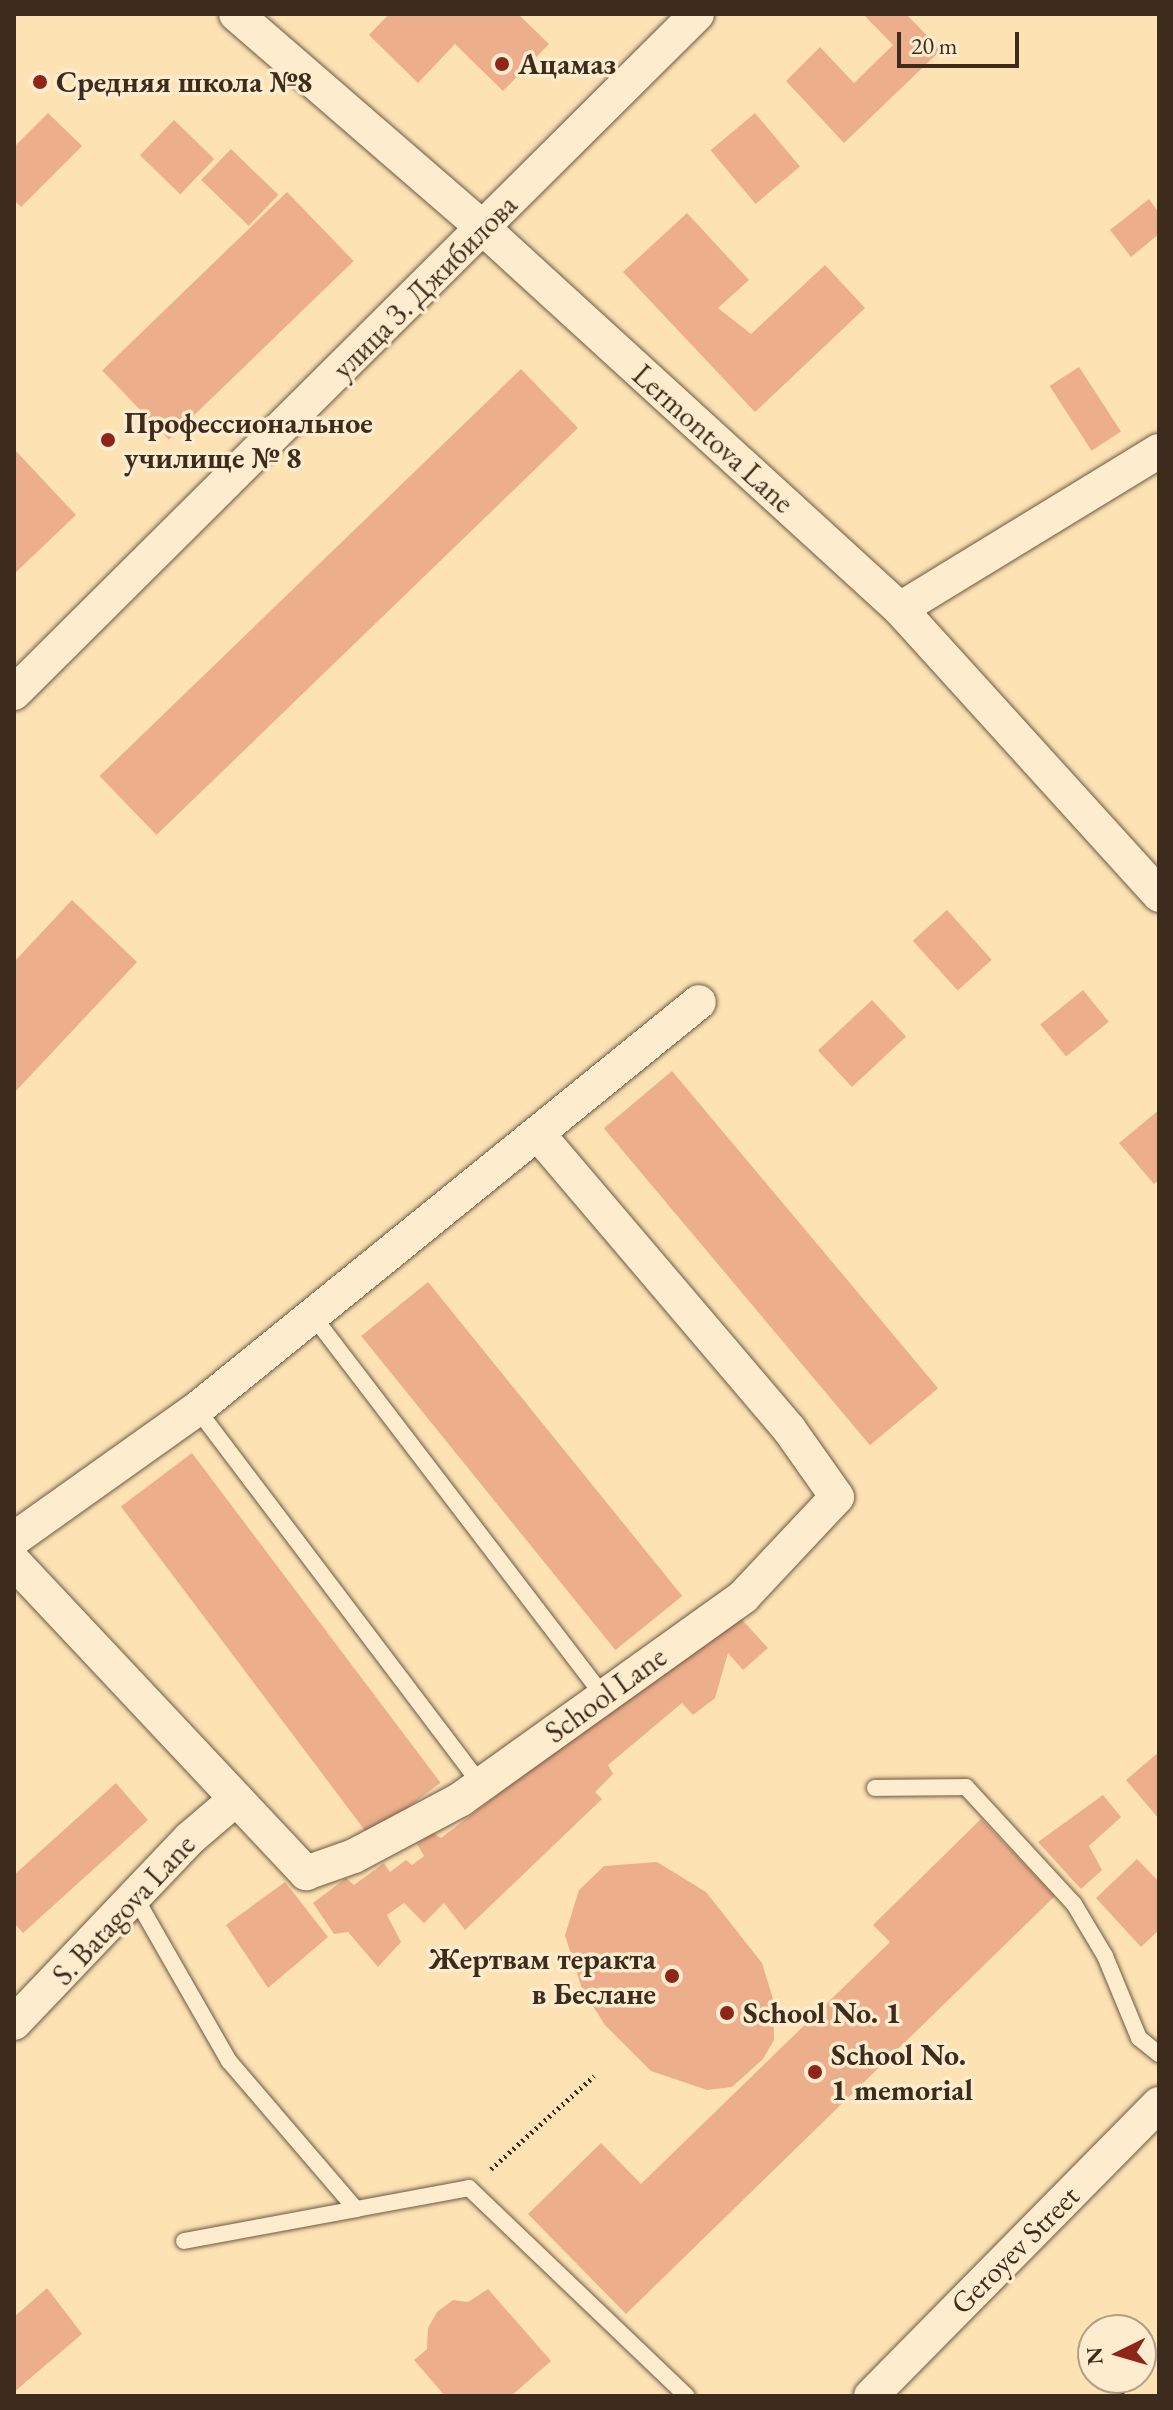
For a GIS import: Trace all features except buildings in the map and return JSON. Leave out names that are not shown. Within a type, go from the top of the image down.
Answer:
[{"type":"street","name":"Lermontova Lane","points":[[236,14],[484,229],[900,609],[1159,895]]},
{"type":"street","name":"улица З. Джибилова","points":[[14,693],[697,14]]},
{"type":"street","points":[[900,609],[1159,451]]},
{"type":"street","points":[[14,1539],[197,1409],[699,1002]]},
{"type":"street","name":"School Lane","points":[[14,1562],[306,1873],[354,1856],[481,1784],[743,1597],[837,1497],[789,1429],[538,1134]]},
{"type":"street","name":"S. Batagova Lane","points":[[14,2023],[189,1839],[236,1799]]},
{"type":"street","name":"Geroyev Street","points":[[871,2396],[1159,2104]]},
{"type":"lane","points":[[313,1316],[604,1696]]},
{"type":"lane","points":[[197,1409],[481,1784]]},
{"type":"lane","points":[[875,1788],[966,1787],[1074,1904],[1105,1956],[1139,2038],[1159,2054]]},
{"type":"lane","points":[[135,1897],[229,2061],[356,2209]]},
{"type":"lane","points":[[184,2241],[469,2188],[687,2396]]},
{"type":"path","points":[[469,2188],[594,2076]]},
{"type":"place","name":"Ацамаз","points":[[502,64]]},
{"type":"place","name":"Средняя школа №8","points":[[40,82]]},
{"type":"place","name":"Профессиональное училище № 8","points":[[108,440]]},
{"type":"place","name":"Жертвам теракта в Беслане","points":[[672,1976]]},
{"type":"place","name":"School No. 1","points":[[727,2013]]},
{"type":"place","name":"School No. 1 memorial","points":[[815,2072]]}]
